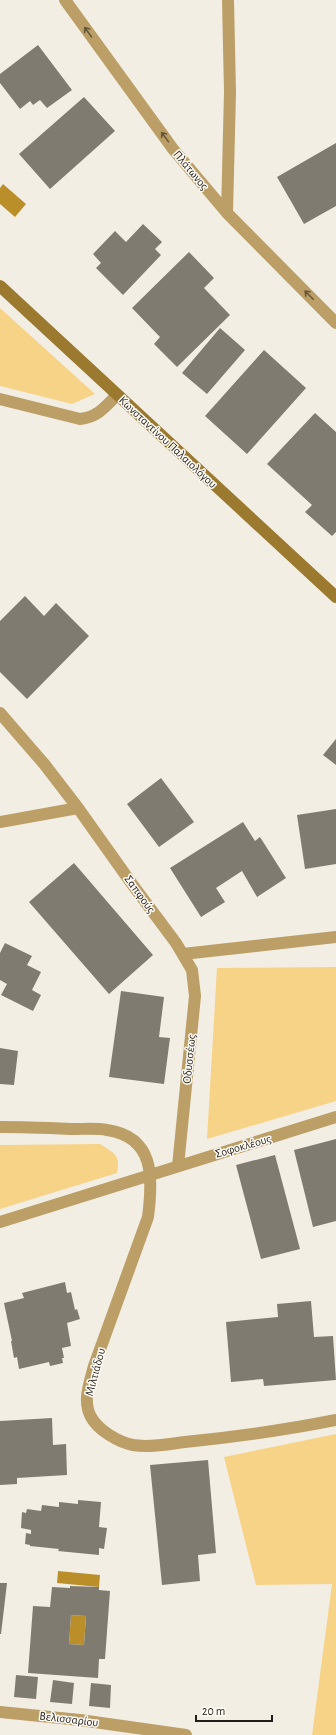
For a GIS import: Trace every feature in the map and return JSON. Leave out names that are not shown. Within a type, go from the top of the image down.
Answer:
[{"type":"street","name":"Πλάτωνος","points":[[65,0],[173,149],[227,213],[336,323]]},
{"type":"street","points":[[227,213],[230,92],[228,0]]},
{"type":"street","name":"Κωνσταντίνου Παλαιολόγου","points":[[0,286],[336,597]]},
{"type":"street","points":[[0,399],[80,419],[92,417],[117,395]]},
{"type":"street","name":"Σαπφούς","points":[[0,713],[45,765],[78,808],[183,954]]},
{"type":"street","points":[[0,822],[78,808]]},
{"type":"street","points":[[183,954],[336,937]]},
{"type":"street","name":"Οδυσσέως","points":[[178,1166],[195,996],[192,970],[183,954]]},
{"type":"street","name":"Σοφοκλέους","points":[[0,1222],[336,1117]]},
{"type":"street","points":[[0,1127],[107,1130],[127,1135],[141,1146],[147,1159],[150,1174]]},
{"type":"street","name":"Μιλτιάδου","points":[[150,1174],[151,1196],[148,1216],[94,1366],[88,1390],[87,1401],[90,1415],[95,1423],[104,1431],[132,1444],[147,1446],[210,1440],[336,1420]]},
{"type":"street","name":"Βελισσαρίου","points":[[0,1712],[80,1720],[186,1735]]},
{"type":"shaded area","points":[[3,184],[26,204],[15,217],[0,204],[0,188]]},
{"type":"shaded area","points":[[0,308],[95,394],[72,404],[0,386]]},
{"type":"shaded area","points":[[336,967],[336,1101],[207,1139],[217,968]]},
{"type":"shaded area","points":[[100,1144],[113,1152],[117,1158],[117,1173],[0,1209],[0,1145]]},
{"type":"shaded area","points":[[336,1434],[336,1735],[312,1735],[332,1584],[256,1585],[224,1457]]},
{"type":"shaded area","points":[[58,1571],[100,1575],[99,1587],[57,1583]]},
{"type":"shaded area","points":[[71,1615],[86,1616],[84,1645],[69,1644]]},
{"type":"building","points":[[38,45],[72,90],[47,108],[40,100],[33,105],[30,101],[20,109],[0,83],[0,74]]},
{"type":"building","points":[[84,97],[115,131],[50,189],[19,154]]},
{"type":"building","points":[[336,143],[336,206],[304,224],[277,177]]},
{"type":"building","points":[[143,224],[162,242],[155,249],[161,255],[123,295],[96,268],[101,263],[93,254],[115,231],[126,242]]},
{"type":"building","points":[[189,252],[214,278],[204,288],[230,315],[177,367],[154,344],[160,337],[132,308]]},
{"type":"building","points":[[220,328],[245,350],[207,394],[182,373]]},
{"type":"building","points":[[264,350],[306,388],[247,454],[205,416]]},
{"type":"building","points":[[315,413],[336,432],[336,532],[332,536],[305,512],[312,505],[267,464]]},
{"type":"building","points":[[25,596],[44,616],[56,603],[89,636],[27,699],[0,672],[0,621]]},
{"type":"building","points":[[336,739],[336,765],[323,755]]},
{"type":"building","points":[[161,778],[194,822],[159,847],[127,804]]},
{"type":"building","points":[[336,809],[336,864],[305,869],[297,815]]},
{"type":"building","points":[[243,822],[255,841],[260,837],[286,878],[257,897],[242,871],[216,888],[225,902],[201,917],[170,868]]},
{"type":"building","points":[[74,863],[153,955],[109,994],[29,902]]},
{"type":"building","points":[[5,943],[32,956],[27,965],[41,972],[32,990],[41,995],[33,1011],[1,995],[7,984],[0,980],[0,953]]},
{"type":"building","points":[[121,991],[164,997],[159,1037],[170,1038],[164,1084],[109,1077]]},
{"type":"building","points":[[0,1048],[18,1051],[14,1085],[0,1084]]},
{"type":"building","points":[[336,1139],[336,1221],[313,1227],[294,1150]]},
{"type":"building","points":[[275,1155],[300,1249],[261,1259],[236,1165]]},
{"type":"building","points":[[65,1282],[67,1293],[71,1292],[75,1310],[77,1309],[80,1319],[67,1323],[71,1346],[62,1348],[64,1358],[62,1358],[63,1363],[50,1366],[49,1362],[19,1369],[17,1357],[14,1358],[4,1303],[24,1298],[22,1293]]},
{"type":"building","points":[[311,1301],[314,1337],[333,1336],[336,1380],[264,1386],[263,1379],[231,1382],[226,1322],[278,1317],[277,1304]]},
{"type":"building","points":[[52,1418],[53,1445],[66,1444],[67,1475],[17,1478],[17,1484],[0,1485],[0,1421]]},
{"type":"building","points":[[208,1460],[216,1553],[198,1555],[200,1581],[162,1585],[150,1465]]},
{"type":"building","points":[[78,1500],[101,1502],[99,1527],[107,1528],[104,1549],[99,1548],[99,1555],[58,1551],[59,1549],[30,1546],[25,1544],[26,1533],[31,1534],[31,1530],[21,1528],[22,1512],[26,1513],[27,1509],[41,1511],[42,1505],[59,1507],[59,1502],[78,1504]]},
{"type":"building","points":[[0,1583],[7,1583],[1,1634],[0,1634]]},
{"type":"building","points":[[70,1586],[99,1587],[99,1590],[110,1591],[105,1659],[99,1659],[98,1678],[28,1673],[33,1606],[50,1607],[52,1587],[70,1588]],"holes":[[[71,1615],[86,1616],[84,1645],[69,1644]]]},
{"type":"building","points":[[16,1675],[38,1677],[36,1699],[14,1697]]},
{"type":"building","points":[[53,1680],[74,1683],[72,1704],[50,1702]]},
{"type":"building","points":[[91,1683],[111,1685],[110,1708],[89,1706]]}]
